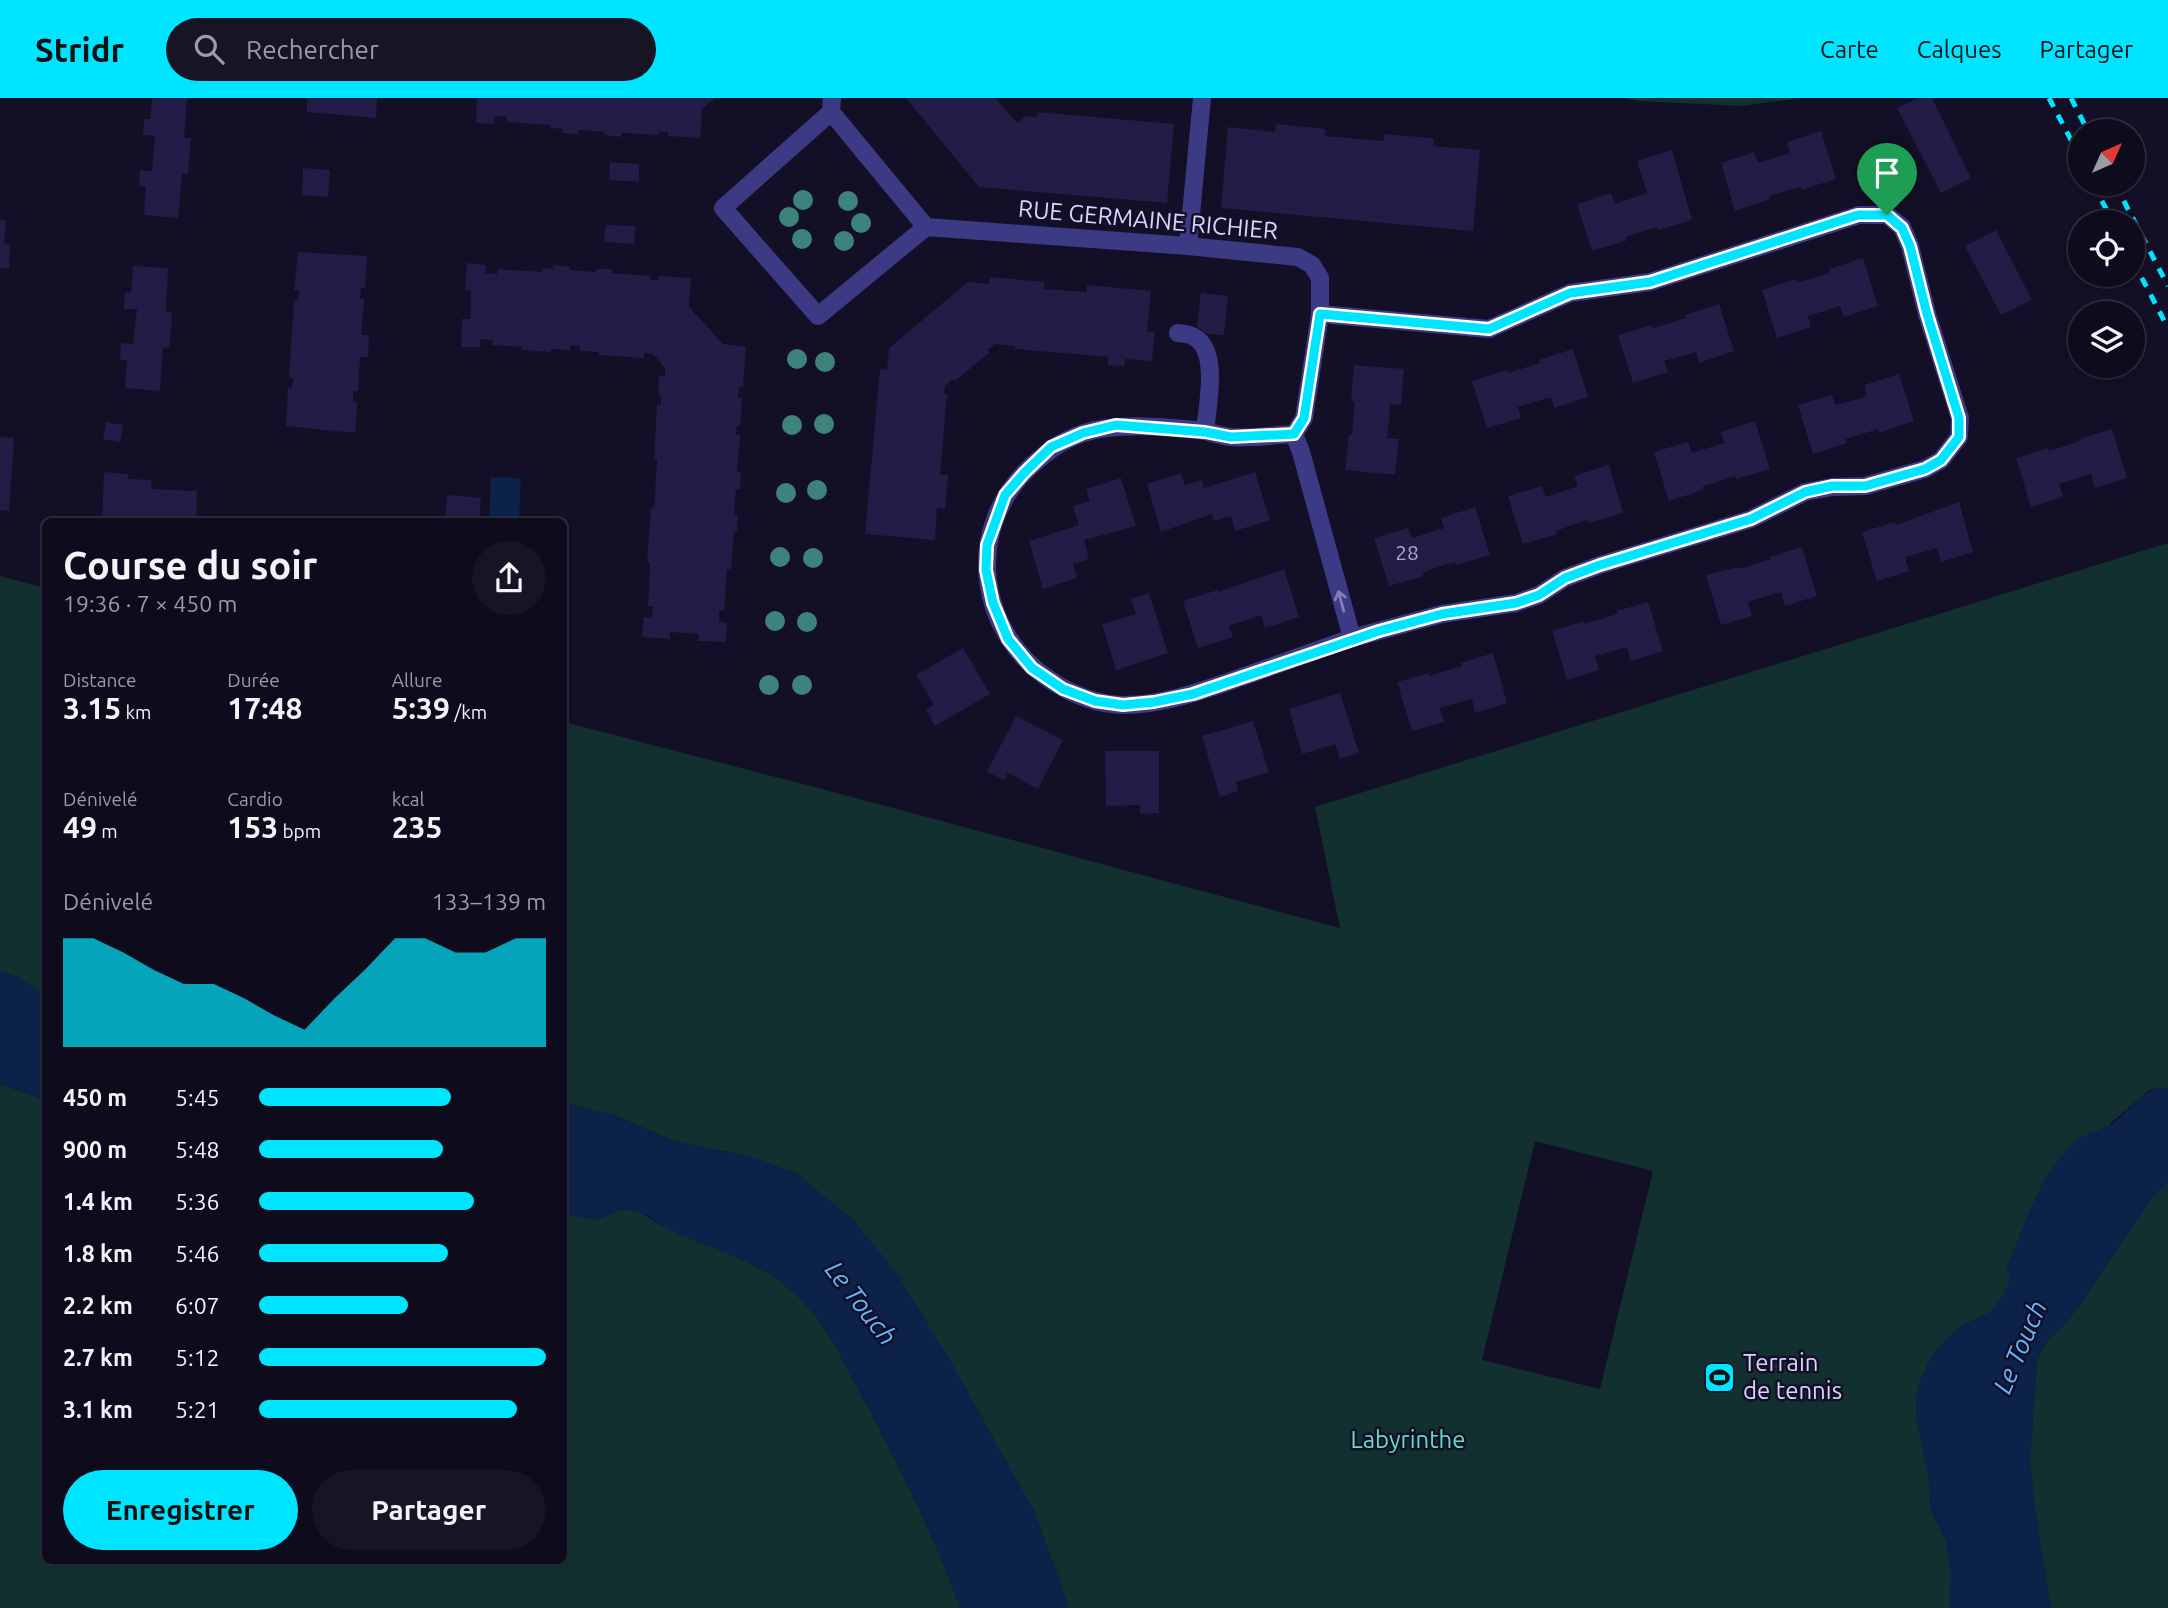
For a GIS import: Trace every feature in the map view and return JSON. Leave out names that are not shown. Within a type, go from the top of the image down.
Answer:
[{"type":"street","points":[[1188,246],[1202,98]]},
{"type":"street","points":[[831,105],[926,227],[818,316],[723,208],[831,105]]},
{"type":"street","points":[[1320,314],[1489,329],[1570,293],[1650,282],[1858,215],[1887,215],[1902,228],[1910,246],[1927,314],[1959,418],[1959,437],[1941,460],[1925,469],[1865,486],[1832,486],[1805,492],[1751,519],[1600,565],[1565,578],[1539,595],[1516,603],[1442,614],[1352,638],[1193,694],[1154,702],[1123,705],[1095,701],[1063,689],[1032,668],[1008,639],[993,603],[986,570],[987,545],[1005,495],[1051,447],[1083,433],[1116,425],[1205,432],[1231,437],[1294,434],[1352,638]]},
{"type":"street","name":"RUE GERMAINE RICHIER","points":[[926,227],[1188,246],[1298,257],[1312,265],[1320,278],[1320,314],[1304,418],[1294,434]]},
{"type":"street","points":[[1178,333],[1195,337],[1206,347],[1210,362],[1205,432]]},
{"type":"green space","points":[[1624,98],[1800,98],[1742,106]]},
{"type":"green space","name":"Labyrinthe","points":[[2168,543],[2168,1089],[2148,1091],[2110,1124],[2011,1277],[2004,1295],[1991,1312],[1962,1326],[1932,1355],[1919,1384],[1917,1421],[1929,1479],[1931,1510],[1946,1541],[1951,1574],[1950,1608],[1069,1608],[1034,1511],[854,1221],[797,1174],[749,1156],[677,1142],[613,1115],[567,1104],[567,723],[1340,928],[1315,807]],"holes":[[[1535,1141],[1653,1171],[1600,1389],[1482,1360]]]},
{"type":"green space","points":[[0,576],[42,587],[42,994],[17,977],[0,972]]},
{"type":"green space","points":[[0,1084],[42,1099],[42,1564],[567,1564],[567,1214],[595,1219],[619,1210],[630,1210],[766,1272],[791,1290],[814,1314],[841,1356],[904,1477],[940,1555],[960,1608],[0,1608]]},
{"type":"green space","points":[[2168,1182],[2168,1608],[2051,1608],[2034,1504],[2030,1459],[2037,1360],[2048,1339],[2062,1328],[2152,1198]]},
{"type":"water","points":[[491,477],[521,478],[519,518],[489,518]]},
{"type":"water","points":[[0,972],[17,977],[42,994],[42,1099],[0,1084]]},
{"type":"water","name":"Le Touch","points":[[2157,1088],[2168,1089],[2168,1182],[2152,1198],[2062,1328],[2048,1339],[2037,1360],[2030,1459],[2034,1504],[2051,1608],[1950,1608],[1951,1574],[1946,1541],[1931,1510],[1929,1479],[1917,1421],[1919,1384],[1932,1355],[1946,1339],[1962,1326],[1991,1312],[2004,1295],[2010,1277],[2006,1270],[2008,1263],[2028,1214],[2044,1182],[2064,1153],[2076,1141],[2115,1122],[2139,1098]]},
{"type":"water","name":"Le Touch","points":[[567,1104],[613,1115],[677,1142],[749,1156],[797,1174],[854,1221],[896,1272],[952,1363],[1034,1511],[1069,1608],[960,1608],[916,1502],[849,1370],[824,1327],[791,1290],[752,1265],[675,1233],[637,1211],[619,1210],[595,1219],[567,1214]]},
{"type":"building","points":[[152,98],[187,98],[184,138],[191,138],[188,174],[182,174],[178,218],[144,215],[146,187],[139,186],[140,170],[152,171],[155,136],[143,135],[144,119],[150,119]]},
{"type":"building","points":[[307,98],[377,98],[376,118],[307,112]]},
{"type":"building","points":[[477,98],[715,98],[702,109],[700,138],[668,136],[668,132],[659,132],[659,135],[621,133],[621,137],[604,135],[605,132],[579,130],[578,134],[562,133],[562,129],[551,128],[551,125],[507,122],[507,117],[495,116],[494,124],[476,123]]},
{"type":"building","points":[[906,98],[995,98],[1017,123],[1026,116],[1037,117],[1037,112],[1174,124],[1167,203],[979,187]]},
{"type":"building","points":[[1918,98],[1932,98],[1971,178],[1941,193],[1897,108]]},
{"type":"building","points":[[1276,124],[1325,129],[1325,136],[1384,141],[1384,134],[1420,137],[1434,139],[1433,146],[1480,150],[1473,231],[1221,208],[1228,127],[1275,132]]},
{"type":"building","points":[[1821,131],[1836,179],[1769,196],[1770,199],[1735,211],[1721,163],[1754,152],[1758,163],[1790,153],[1787,142]]},
{"type":"building","points":[[1672,150],[1692,220],[1658,230],[1657,227],[1625,237],[1626,241],[1592,251],[1577,204],[1611,193],[1615,204],[1647,193],[1637,161]]},
{"type":"building","points":[[610,162],[639,164],[639,182],[609,180]]},
{"type":"building","points":[[303,168],[330,170],[328,197],[302,195]]},
{"type":"building","points":[[0,220],[6,221],[4,244],[10,245],[9,269],[0,268]]},
{"type":"building","points":[[606,225],[635,226],[634,244],[604,242]]},
{"type":"building","points":[[1996,230],[2032,300],[2001,315],[1965,246]]},
{"type":"building","points":[[298,252],[367,256],[365,288],[361,288],[360,299],[364,299],[361,335],[369,335],[368,357],[360,357],[358,391],[353,391],[353,401],[357,402],[355,433],[286,426],[288,388],[292,389],[293,378],[289,378],[294,301],[298,301],[299,290],[294,290]]},
{"type":"building","points":[[1863,258],[1878,306],[1844,317],[1840,306],[1808,316],[1811,327],[1777,338],[1762,290],[1796,279],[1798,282],[1830,273],[1829,269]]},
{"type":"building","points":[[467,263],[486,265],[485,273],[497,274],[498,269],[542,272],[542,268],[553,269],[553,265],[570,267],[570,270],[596,272],[596,269],[613,269],[612,273],[650,276],[650,280],[658,280],[659,276],[691,278],[689,307],[723,344],[746,347],[743,387],[739,387],[738,398],[742,398],[740,426],[737,426],[736,435],[740,435],[737,472],[741,473],[740,489],[736,489],[734,515],[738,515],[737,532],[734,531],[731,569],[727,569],[724,611],[719,610],[719,622],[727,623],[726,642],[698,641],[699,634],[670,632],[670,639],[642,637],[644,617],[652,618],[653,606],[648,606],[650,562],[647,562],[656,478],[657,460],[654,459],[657,405],[661,405],[661,395],[658,395],[659,376],[665,376],[665,368],[653,354],[644,353],[644,358],[599,355],[599,352],[580,351],[580,346],[570,345],[570,350],[551,349],[551,352],[522,350],[522,347],[492,345],[493,340],[480,339],[480,347],[461,347],[462,319],[470,319],[471,291],[465,290]]},
{"type":"building","points":[[133,266],[168,268],[166,311],[172,312],[171,330],[169,348],[163,347],[160,391],[125,388],[127,360],[120,360],[121,343],[133,344],[137,309],[124,309],[125,292],[131,293]]},
{"type":"building","points":[[990,277],[1044,282],[1044,289],[1087,292],[1087,285],[1151,291],[1147,332],[1155,333],[1152,361],[1125,359],[1124,366],[1108,365],[1108,357],[1015,349],[1015,346],[995,344],[987,350],[990,352],[945,386],[944,394],[947,395],[940,475],[948,475],[945,509],[937,508],[935,540],[865,534],[880,369],[887,370],[889,348],[968,282],[989,284]]},
{"type":"building","points":[[1201,293],[1228,296],[1224,335],[1208,334],[1197,327]]},
{"type":"building","points":[[1719,304],[1734,351],[1699,363],[1696,352],[1664,361],[1668,372],[1633,383],[1618,335],[1686,318],[1685,315]]},
{"type":"building","points":[[1573,349],[1588,397],[1554,408],[1551,397],[1518,407],[1521,418],[1487,428],[1472,381],[1540,363],[1539,360]]},
{"type":"building","points":[[1354,365],[1404,369],[1401,405],[1390,404],[1387,438],[1399,439],[1395,475],[1345,470],[1355,401],[1351,401]]},
{"type":"building","points":[[1899,374],[1914,421],[1879,433],[1878,429],[1846,439],[1847,443],[1813,454],[1798,405],[1832,395],[1835,405],[1851,401],[1867,396],[1864,385]]},
{"type":"building","points":[[1755,421],[1770,469],[1703,486],[1703,490],[1669,501],[1654,452],[1688,442],[1692,453],[1724,443],[1721,432]]},
{"type":"building","points":[[106,422],[123,425],[120,442],[103,439]]},
{"type":"building","points":[[2112,429],[2127,478],[2095,488],[2091,474],[2059,484],[2063,497],[2031,507],[2016,458],[2048,448],[2049,451]]},
{"type":"building","points":[[0,437],[14,438],[9,511],[0,510]]},
{"type":"building","points":[[1609,465],[1623,513],[1589,523],[1588,520],[1556,531],[1557,534],[1523,544],[1508,496],[1542,486],[1546,497],[1578,486],[1574,476]]},
{"type":"building","points":[[104,472],[128,474],[128,479],[152,480],[151,489],[197,491],[196,518],[102,518]]},
{"type":"building","points":[[1255,472],[1270,520],[1235,531],[1231,516],[1214,521],[1212,514],[1161,532],[1147,484],[1181,473],[1185,485],[1202,480],[1204,488]]},
{"type":"building","points":[[1121,478],[1136,526],[1084,540],[1089,559],[1073,564],[1077,578],[1043,589],[1029,541],[1079,525],[1073,506],[1090,501],[1086,489]]},
{"type":"building","points":[[447,495],[481,498],[479,518],[445,518]]},
{"type":"building","points":[[1959,502],[1973,552],[1941,562],[1937,548],[1905,557],[1909,571],[1877,581],[1862,532],[1895,522],[1896,525]]},
{"type":"building","points":[[1475,507],[1490,555],[1438,567],[1422,573],[1424,576],[1389,586],[1374,538],[1408,528],[1412,538],[1444,528],[1441,518]]},
{"type":"building","points":[[1802,547],[1817,596],[1785,606],[1781,592],[1748,602],[1752,616],[1721,625],[1706,575],[1738,567],[1739,569]]},
{"type":"building","points":[[1284,569],[1299,617],[1265,628],[1261,615],[1229,626],[1233,637],[1198,648],[1183,601]]},
{"type":"building","points":[[1149,593],[1168,653],[1116,670],[1102,624],[1136,614],[1131,599]]},
{"type":"building","points":[[1648,602],[1663,651],[1631,661],[1627,647],[1595,656],[1599,670],[1567,680],[1552,631],[1584,621],[1585,624]]},
{"type":"building","points":[[963,648],[990,694],[935,726],[926,709],[934,705],[916,675]]},
{"type":"building","points":[[1493,653],[1507,703],[1475,713],[1472,699],[1439,708],[1444,722],[1412,731],[1397,682],[1429,673],[1429,676]]},
{"type":"building","points":[[1340,693],[1359,753],[1340,759],[1335,744],[1302,754],[1289,709]]},
{"type":"building","points":[[1016,716],[1063,740],[1038,789],[1008,773],[1004,780],[987,772]]},
{"type":"building","points":[[1253,721],[1269,772],[1236,782],[1238,791],[1220,797],[1202,736]]},
{"type":"building","points":[[1105,751],[1159,751],[1159,813],[1140,814],[1140,805],[1106,806]]},
{"type":"railway","points":[[2049,98],[2068,134]]},
{"type":"railway","points":[[2071,98],[2082,119]]},
{"type":"railway","points":[[2099,196],[2107,210]]},
{"type":"railway","points":[[2121,196],[2168,286]]},
{"type":"railway","points":[[2145,284],[2168,328]]},
{"type":"place","name":"Terrain de tennis","points":[[1720,1377]]},
{"type":"route","points":[[1858,215],[1887,215],[1902,228],[1910,246],[1927,314],[1959,418],[1959,437],[1941,460],[1925,469],[1865,486],[1832,486],[1805,492],[1751,519],[1600,565],[1565,578],[1539,595],[1516,603],[1442,614],[1352,638],[1193,694],[1154,702],[1123,705],[1095,701],[1063,689],[1032,668],[1008,639],[993,603],[986,570],[987,545],[1005,495],[1024,473],[1051,447],[1083,433],[1116,425],[1205,432],[1231,437],[1294,434],[1304,418],[1320,314],[1489,329],[1570,293],[1650,282],[1858,215]]}]
